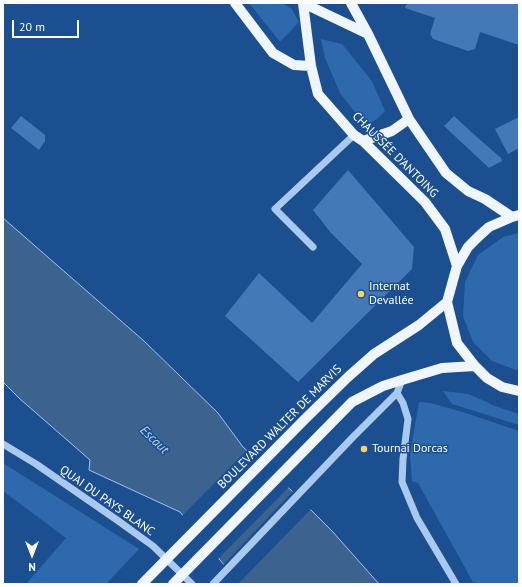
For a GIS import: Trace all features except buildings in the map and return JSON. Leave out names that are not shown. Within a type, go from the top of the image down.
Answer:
[{"type":"main road","points":[[235,3],[273,53],[294,65],[311,66]]},
{"type":"main road","points":[[303,3],[368,34]]},
{"type":"main road","name":"CHAUSSÉE D'ANTOING","points":[[303,3],[311,66],[318,94],[359,138],[425,202],[445,229],[457,266]]},
{"type":"main road","points":[[351,3],[368,34],[409,119],[446,173],[468,191],[515,216]]},
{"type":"main road","points":[[359,138],[392,131],[409,119]]},
{"type":"main road","points":[[515,216],[489,227],[468,247],[457,266],[447,302],[457,343],[475,366],[487,378],[502,387],[519,391]]},
{"type":"main road","name":"BOULEVARD WALTER DE MARVIS","points":[[142,584],[348,377],[374,354],[419,324],[447,302]]},
{"type":"main road","points":[[173,584],[352,402],[383,386],[442,368],[475,366]]},
{"type":"street","points":[[313,247],[275,209],[359,138]]},
{"type":"street","points":[[213,584],[397,393],[402,380]]},
{"type":"street","points":[[397,393],[403,403],[408,419],[402,482],[417,518],[456,584]]},
{"type":"street","name":"QUAI DU PAYS BLANC","points":[[3,444],[36,464],[117,520],[152,546],[192,584]]},
{"type":"shaded area","points":[[249,3],[282,3],[292,9],[299,22],[280,42]]},
{"type":"shaded area","points":[[321,39],[342,44],[372,81],[385,111],[377,119],[370,123],[358,116],[340,93],[325,58]]},
{"type":"shaded area","points":[[519,233],[519,371],[492,361],[473,342],[463,316],[465,282],[478,255],[503,237]]},
{"type":"shaded area","points":[[443,391],[468,394],[492,405],[519,414],[519,425],[452,404]]},
{"type":"shaded area","points":[[419,402],[431,403],[469,414],[519,431],[519,584],[474,584],[418,483],[412,481],[410,454]]},
{"type":"shaded area","points":[[3,463],[139,549],[106,584],[26,584],[66,538],[3,491]]},
{"type":"water","name":"Escaut","points":[[3,218],[144,341],[218,413],[243,447],[292,491],[332,531],[379,584],[240,584],[180,512],[89,470],[90,460],[20,399],[3,382]]},
{"type":"pier","points":[[248,449],[290,486],[217,560],[181,517]]},
{"type":"pier","points":[[294,490],[312,508],[238,584],[222,566]]},
{"type":"place","name":"Internat Devallée","points":[[361,294]]},
{"type":"place","name":"Tournai Dorcas","points":[[364,449]]}]
